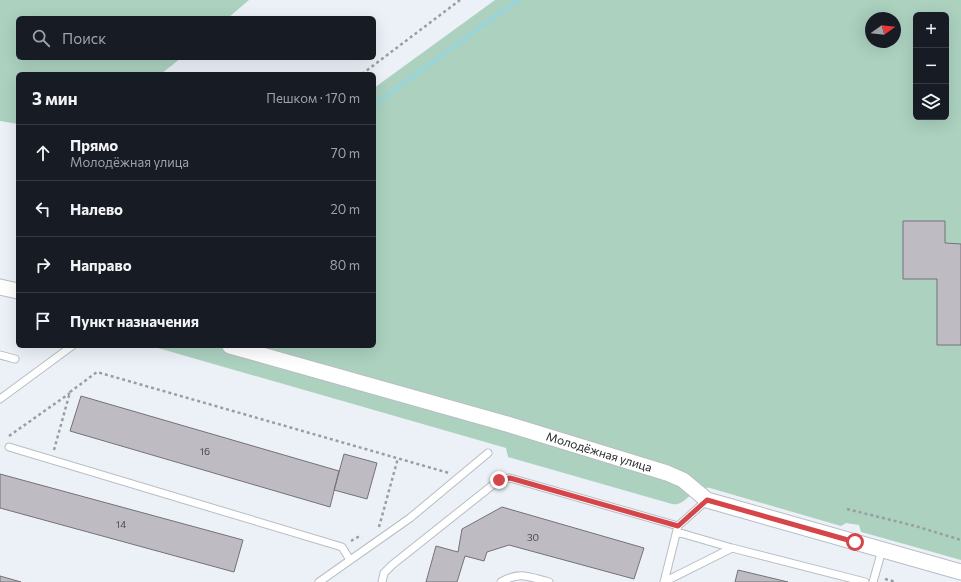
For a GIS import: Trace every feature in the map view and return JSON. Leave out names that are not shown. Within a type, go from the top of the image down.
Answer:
[{"type":"street","points":[[0,287],[16,291]]},
{"type":"street","name":"Молодёжная улица","points":[[237,348],[507,424],[667,473],[683,480],[707,500],[961,572]]},
{"type":"lane","points":[[0,400],[69,348]]},
{"type":"lane","points":[[0,355],[15,359]]},
{"type":"lane","points":[[9,447],[342,547],[350,560]]},
{"type":"lane","points":[[318,582],[410,518],[488,453]]},
{"type":"lane","points":[[382,582],[384,573],[392,565],[499,480],[504,478],[510,478],[678,529],[732,548],[865,582]]},
{"type":"lane","points":[[664,582],[678,529],[707,500]]},
{"type":"lane","points":[[664,582],[732,548]]},
{"type":"lane","points":[[876,580],[882,550]]},
{"type":"lane","points":[[501,582],[512,576],[520,575],[549,582]]},
{"type":"path","points":[[365,72],[460,0]]},
{"type":"path","points":[[9,447],[6,439],[97,372],[452,474],[458,479]]},
{"type":"path","points":[[51,460],[70,392]]},
{"type":"path","points":[[377,534],[398,458]]},
{"type":"path","points":[[847,509],[916,526],[961,540]]},
{"type":"path","points":[[342,547],[358,537],[364,539]]},
{"type":"path","points":[[876,580],[896,582]]},
{"type":"green space","points":[[0,0],[249,0],[230,16],[16,16],[16,60],[178,60],[164,72],[16,72],[16,124],[0,121]]},
{"type":"green space","points":[[495,0],[961,0],[961,560],[861,532],[859,525],[846,523],[841,526],[710,488],[698,490],[682,502],[672,504],[508,457],[506,448],[158,348],[376,348],[376,87]]},
{"type":"building","points":[[903,221],[945,221],[945,243],[961,244],[961,345],[937,345],[937,279],[903,279]]},
{"type":"building","points":[[81,396],[339,471],[330,507],[70,431]]},
{"type":"building","points":[[344,454],[377,463],[367,499],[334,490]]},
{"type":"building","points":[[0,474],[243,540],[234,572],[0,508]]},
{"type":"building","points":[[502,507],[644,548],[634,579],[509,545],[487,552],[484,561],[465,556],[457,582],[426,582],[436,546],[458,552],[462,529]]},
{"type":"building","points":[[738,570],[788,582],[735,582]]},
{"type":"building","points":[[0,576],[21,582],[0,582]]},
{"type":"waterway","points":[[376,104],[518,0]]},
{"type":"route","points":[[499,480],[510,478],[678,526],[707,500],[855,542]]}]
